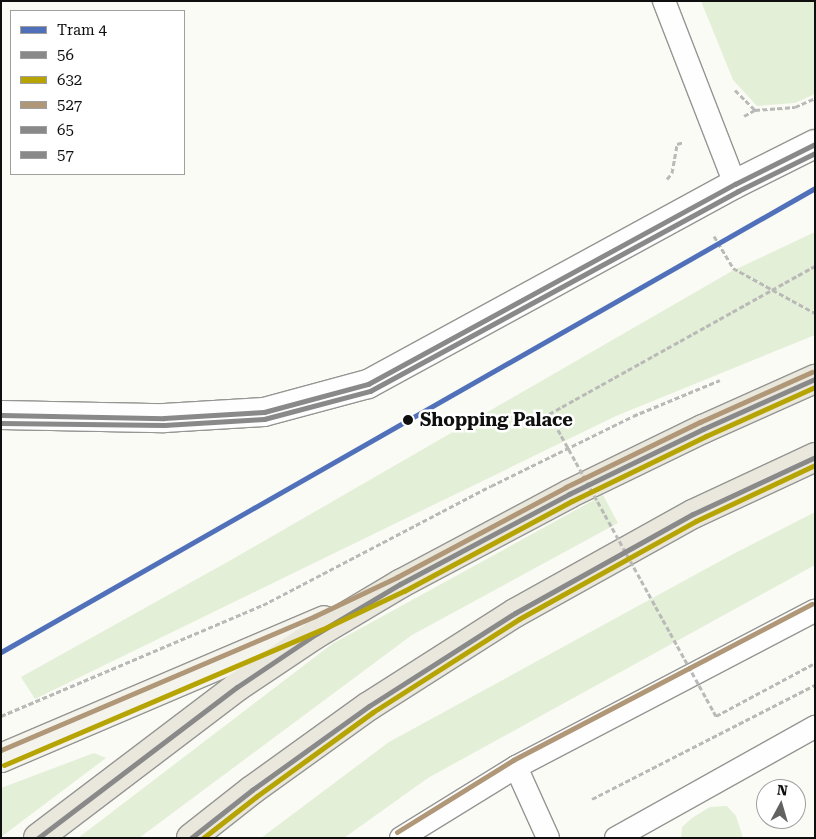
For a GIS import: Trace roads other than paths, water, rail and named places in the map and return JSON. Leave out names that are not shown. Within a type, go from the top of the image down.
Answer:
[{"type":"main road","points":[[38,838],[237,687],[316,634],[400,584],[569,494],[703,429],[815,379]]},
{"type":"main road","points":[[192,838],[252,790],[369,706],[515,613],[693,514],[815,456]]},
{"type":"main road","points":[[1,758],[300,631],[400,584]]},
{"type":"street","points":[[1,415],[164,418],[264,412],[368,384],[735,184],[815,144]]},
{"type":"lane","points":[[664,1],[735,184]]},
{"type":"lane","points":[[401,838],[516,767],[815,611]]},
{"type":"lane","points":[[616,838],[815,727]]},
{"type":"lane","points":[[516,767],[548,838]]},
{"type":"tram line","name":"4","points":[[1,652],[815,188]]},
{"type":"place","name":"Shopping Palace","points":[[408,420]]}]
